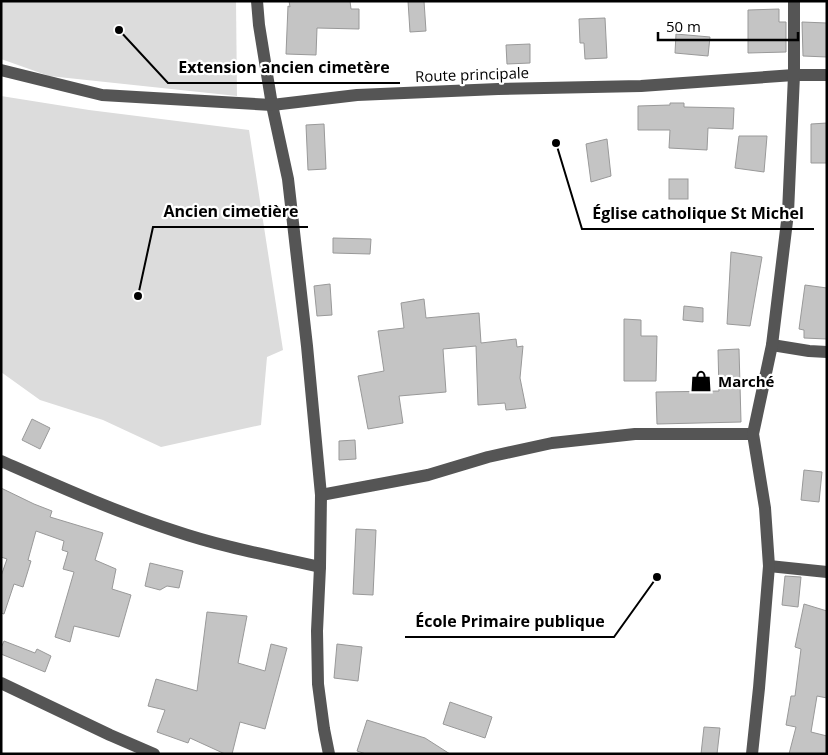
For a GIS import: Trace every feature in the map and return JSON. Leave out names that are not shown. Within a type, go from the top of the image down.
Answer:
[{"type":"street","points":[[257,1],[272,105],[288,179],[307,346],[321,495],[317,631],[318,684],[329,754]]},
{"type":"street","points":[[752,754],[769,566],[765,508],[753,434],[772,345],[788,212],[794,75],[794,1]]},
{"type":"street","name":"Route principale","points":[[1,70],[102,95],[272,105],[357,95],[498,89],[642,86],[794,75],[827,75]]},
{"type":"street","points":[[772,345],[827,352]]},
{"type":"street","points":[[321,495],[428,476],[488,458],[552,443],[634,434],[753,434]]},
{"type":"street","points":[[1,461],[115,509],[176,532],[320,568]]},
{"type":"street","points":[[769,566],[827,572]]},
{"type":"street","points":[[1,683],[154,754]]},
{"type":"shaded area","points":[[1,1],[236,1],[237,96],[49,76],[1,59]]},
{"type":"shaded area","points":[[1,96],[89,110],[249,130],[283,350],[267,357],[261,425],[161,447],[103,420],[40,400],[1,372]]},
{"type":"building","points":[[289,1],[350,1],[351,9],[359,9],[359,29],[317,28],[316,55],[286,54]]},
{"type":"building","points":[[408,1],[424,1],[426,31],[410,32]]},
{"type":"building","points":[[779,9],[779,22],[786,22],[786,52],[748,53],[748,10]]},
{"type":"building","points":[[605,18],[607,58],[585,59],[584,43],[580,43],[579,19]]},
{"type":"building","points":[[802,22],[827,23],[827,57],[803,56]]},
{"type":"building","points":[[676,34],[710,37],[708,56],[675,53]]},
{"type":"building","points":[[530,44],[530,63],[507,64],[506,45]]},
{"type":"building","points":[[670,103],[684,103],[684,107],[734,108],[733,129],[708,128],[707,150],[669,148],[670,130],[638,130],[638,106],[670,105]]},
{"type":"building","points":[[827,123],[827,163],[811,163],[811,124]]},
{"type":"building","points":[[324,124],[326,169],[308,170],[306,125]]},
{"type":"building","points":[[739,136],[767,136],[764,172],[735,168]]},
{"type":"building","points":[[607,139],[611,176],[591,182],[586,144]]},
{"type":"building","points":[[669,179],[688,179],[688,199],[669,199]]},
{"type":"building","points":[[333,238],[371,239],[370,254],[333,253]]},
{"type":"building","points":[[731,252],[762,257],[750,326],[727,324]]},
{"type":"building","points":[[330,284],[332,315],[317,316],[314,286]]},
{"type":"building","points":[[805,285],[827,288],[827,339],[804,338],[804,330],[799,329]]},
{"type":"building","points":[[424,299],[426,318],[479,313],[481,343],[516,339],[517,347],[523,346],[520,378],[526,408],[506,410],[505,403],[478,405],[476,346],[443,349],[446,392],[399,396],[403,423],[368,429],[358,376],[384,371],[378,331],[404,328],[401,303]]},
{"type":"building","points":[[684,306],[703,308],[703,322],[683,320]]},
{"type":"building","points":[[624,319],[641,320],[641,336],[657,336],[656,381],[624,381]]},
{"type":"building","points":[[739,349],[741,422],[657,424],[656,392],[719,391],[718,350]]},
{"type":"building","points":[[32,419],[50,428],[40,449],[22,440]]},
{"type":"building","points":[[355,440],[356,459],[339,460],[339,441]]},
{"type":"building","points":[[804,470],[822,472],[819,502],[801,500]]},
{"type":"building","points":[[1,488],[52,511],[50,517],[103,533],[95,560],[116,569],[112,589],[131,595],[119,637],[74,626],[70,642],[55,637],[74,572],[63,569],[68,552],[62,550],[64,541],[36,531],[28,560],[31,561],[23,587],[14,584],[4,614],[1,613],[1,576],[7,559],[1,557]]},
{"type":"building","points":[[356,529],[376,530],[373,595],[353,594]]},
{"type":"building","points":[[150,563],[183,571],[179,588],[167,586],[160,590],[145,586]]},
{"type":"building","points":[[785,576],[801,577],[798,607],[782,605]]},
{"type":"building","points":[[804,604],[827,611],[827,698],[817,696],[811,732],[827,736],[827,754],[789,754],[796,727],[786,725],[791,696],[795,696],[801,649],[795,647]]},
{"type":"building","points":[[207,612],[247,616],[238,663],[265,671],[271,644],[287,648],[265,729],[240,722],[232,754],[225,754],[190,738],[188,743],[157,732],[165,710],[148,706],[156,679],[197,691]]},
{"type":"building","points":[[4,641],[35,653],[37,649],[51,656],[45,672],[1,654]]},
{"type":"building","points":[[337,644],[362,647],[358,681],[334,678]]},
{"type":"building","points":[[450,702],[492,717],[485,738],[443,724]]},
{"type":"building","points":[[367,720],[425,738],[450,754],[366,754],[357,751]]},
{"type":"building","points":[[704,727],[720,728],[717,754],[701,754]]},
{"type":"place","name":"Extension ancien cimetère","points":[[119,30]]},
{"type":"place","name":"Église catholique St Michel","points":[[556,143]]},
{"type":"place","name":"Ancien cimetière","points":[[138,296]]},
{"type":"place","name":"Marché","points":[[701,381]]},
{"type":"place","name":"École Primaire publique","points":[[657,577]]}]
